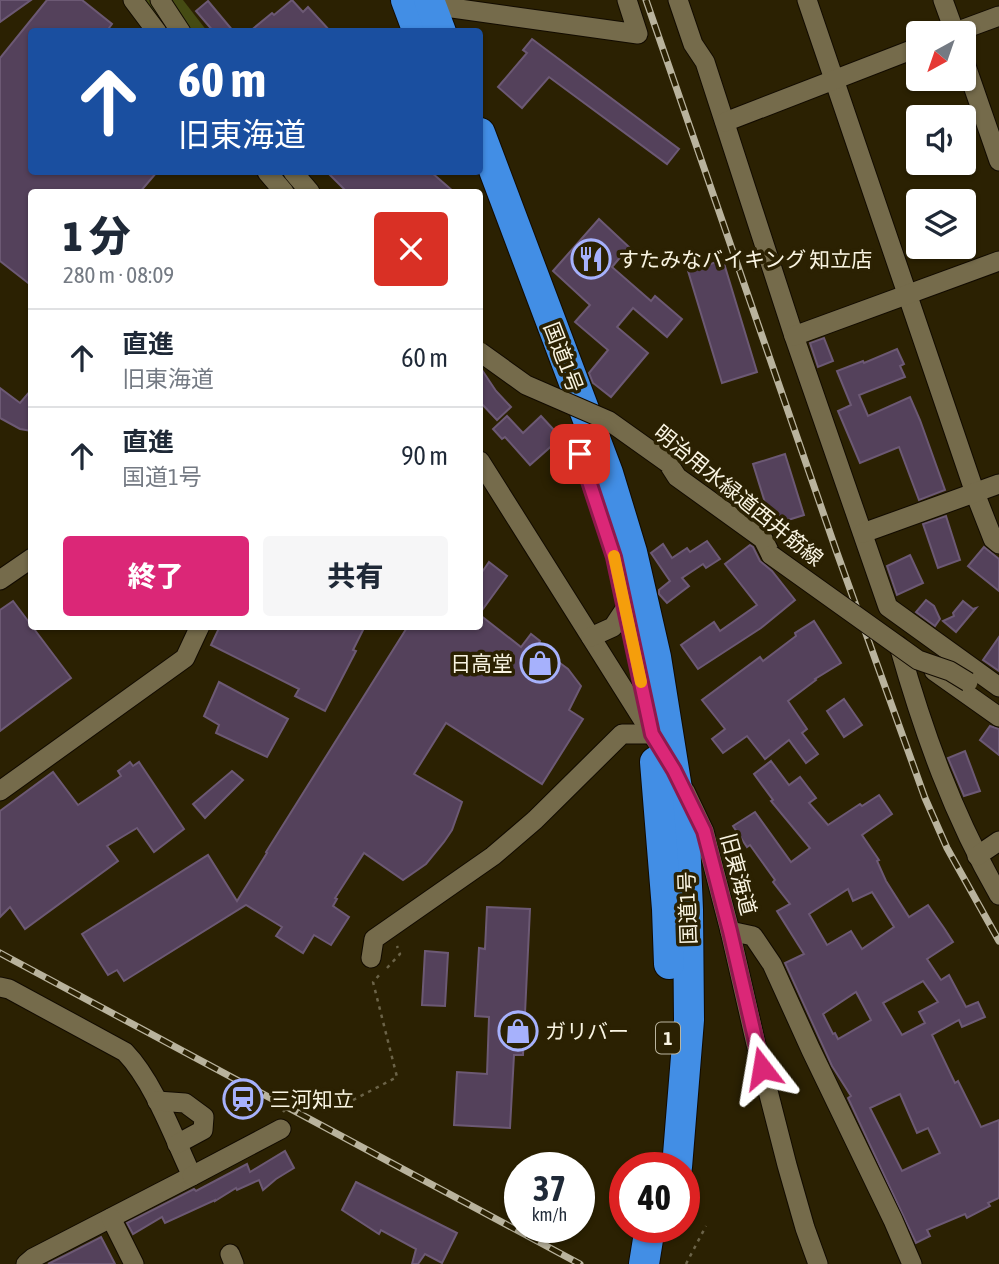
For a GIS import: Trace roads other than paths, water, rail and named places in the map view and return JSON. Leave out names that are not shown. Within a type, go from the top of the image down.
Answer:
[{"type":"highway","name":"国道1号","points":[[483,141],[608,473],[628,539],[656,657],[685,839],[659,1152]]},
{"type":"highway","name":"国道1号","points":[[483,201],[590,480],[614,557],[652,734],[678,909],[689,1020],[678,1152]]},
{"type":"highway","points":[[644,1264],[647,1243]]},
{"type":"highway","points":[[664,1264],[667,1243]]},
{"type":"street","points":[[133,0],[154,28]]},
{"type":"street","points":[[160,0],[178,28]]},
{"type":"street","points":[[425,14],[638,34],[627,0]]},
{"type":"street","points":[[678,0],[693,44],[705,62],[794,336],[888,607],[999,687]]},
{"type":"street","points":[[807,0],[975,493],[993,539],[999,544]]},
{"type":"street","points":[[943,0],[950,21]]},
{"type":"street","points":[[976,25],[999,16]]},
{"type":"street","points":[[725,122],[906,52]]},
{"type":"street","points":[[974,91],[999,161]]},
{"type":"street","points":[[270,175],[281,189]]},
{"type":"street","points":[[296,175],[307,189]]},
{"type":"street","points":[[794,336],[999,261]]},
{"type":"street","name":"明治用水緑道西井筋線","points":[[483,354],[526,385],[609,421],[668,463],[677,477],[763,539],[771,555],[918,660],[950,671],[999,704]]},
{"type":"street","name":"旧東海道","points":[[483,466],[674,770],[704,831],[730,931],[753,936],[772,964],[912,1264]]},
{"type":"street","points":[[863,533],[999,484]]},
{"type":"street","points":[[0,580],[28,561]]},
{"type":"street","points":[[591,637],[613,627],[625,608]]},
{"type":"street","points":[[0,791],[185,658],[198,630]]},
{"type":"street","points":[[999,717],[899,646],[931,750],[977,856],[999,895]]},
{"type":"street","points":[[371,958],[374,939],[494,856],[535,820],[622,734],[652,734]]},
{"type":"street","points":[[977,856],[999,841]]},
{"type":"street","points":[[730,931],[787,1165],[818,1264]]},
{"type":"street","points":[[0,988],[9,989],[125,1052],[138,1065],[192,1176]]},
{"type":"street","points":[[157,1101],[185,1103],[204,1117],[204,1130],[177,1144]]},
{"type":"street","points":[[34,1262],[111,1218],[281,1129]]},
{"type":"street","points":[[111,1218],[134,1264]]},
{"type":"railway","points":[[646,0],[836,550],[925,798],[947,848],[999,941]]},
{"type":"railway","points":[[0,953],[580,1264]]},
{"type":"place","name":"すたみなバイキング 知立店","points":[[591,259]]},
{"type":"place","name":"日高堂","points":[[540,663]]},
{"type":"place","name":"ガリバー","points":[[518,1031]]},
{"type":"place","name":"三河知立","points":[[243,1099]]}]
